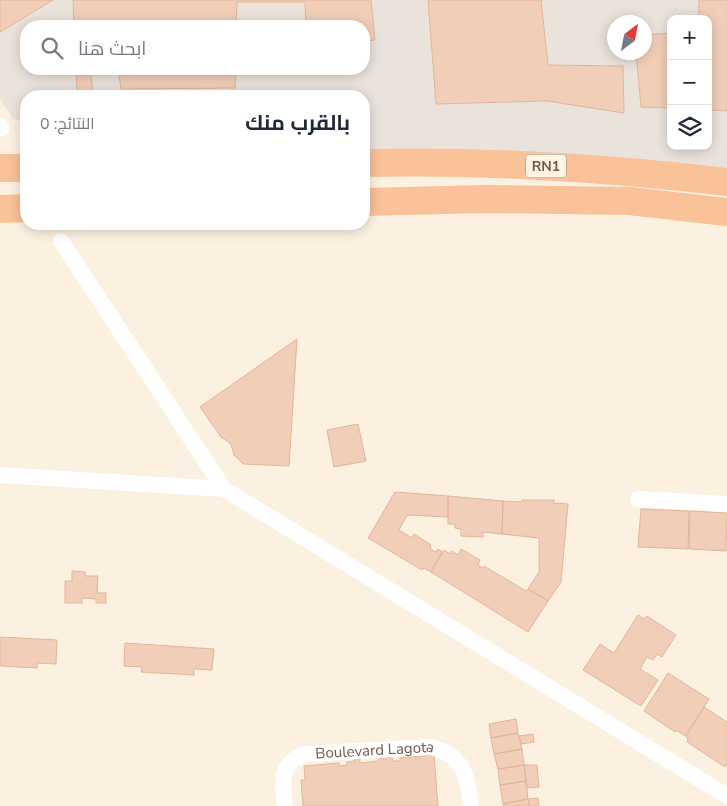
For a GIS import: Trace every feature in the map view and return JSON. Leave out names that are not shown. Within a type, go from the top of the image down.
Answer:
[{"type":"highway","name":"RN1","points":[[370,163],[435,161],[563,167],[727,182]]},
{"type":"highway","points":[[0,168],[20,168]]},
{"type":"highway","name":"RN1","points":[[370,202],[487,199],[629,202],[727,212]]},
{"type":"highway","points":[[0,209],[20,208]]},
{"type":"street","points":[[61,241],[224,489],[727,796]]},
{"type":"street","points":[[0,475],[224,489]]},
{"type":"street","points":[[638,499],[727,504]]},
{"type":"street","name":"Boulevard Lagota","points":[[284,806],[282,780],[287,767],[294,757],[305,754],[430,746],[442,749],[454,757],[460,765],[468,780],[471,806]]},
{"type":"shaded area","points":[[0,0],[727,0],[727,183],[370,151],[370,90],[20,90],[20,120],[13,119],[0,99]]},
{"type":"building","points":[[0,0],[53,0],[0,32]]},
{"type":"building","points":[[73,0],[371,0],[375,40],[370,40],[370,20],[306,20],[305,2],[237,2],[236,20],[74,20]]},
{"type":"building","points":[[428,0],[541,0],[548,65],[623,66],[624,113],[547,101],[436,104]]},
{"type":"building","points":[[699,0],[727,0],[727,111],[712,110],[712,15],[699,15]]},
{"type":"building","points":[[667,33],[667,108],[641,107],[637,60],[652,60],[652,34]]},
{"type":"building","points":[[76,75],[91,75],[93,90],[77,90]]},
{"type":"building","points":[[119,75],[236,75],[235,88],[121,89]]},
{"type":"building","points":[[297,339],[289,466],[243,464],[234,455],[231,444],[221,437],[200,407]]},
{"type":"building","points":[[358,424],[366,461],[334,467],[327,430]]},
{"type":"building","points":[[395,492],[448,496],[448,517],[407,515],[399,530],[412,538],[414,534],[431,545],[430,549],[436,552],[438,549],[442,552],[431,572],[424,568],[422,570],[368,538]]},
{"type":"building","points":[[448,496],[503,501],[502,534],[483,532],[483,537],[461,536],[461,529],[455,528],[455,524],[448,524]]},
{"type":"building","points":[[522,500],[554,500],[554,503],[568,504],[561,582],[548,601],[528,589],[539,572],[539,538],[502,534],[503,501],[521,502]]},
{"type":"building","points":[[641,509],[689,511],[688,549],[638,547]]},
{"type":"building","points":[[690,511],[727,513],[726,551],[689,549]]},
{"type":"building","points":[[461,549],[480,560],[478,565],[483,568],[484,566],[526,591],[528,589],[548,601],[528,632],[431,572],[444,550],[450,554],[452,551],[458,555]]},
{"type":"building","points":[[72,571],[85,572],[85,576],[98,576],[97,593],[106,593],[106,603],[96,603],[96,599],[82,598],[82,603],[65,603],[65,581],[72,581]]},
{"type":"building","points":[[638,615],[644,619],[647,616],[676,635],[662,657],[657,654],[653,660],[647,657],[640,669],[658,680],[641,706],[583,670],[600,644],[614,653]]},
{"type":"building","points":[[0,637],[57,640],[56,664],[37,663],[37,668],[0,666]]},
{"type":"building","points":[[125,643],[214,649],[212,670],[194,669],[194,675],[141,672],[142,667],[124,666]]},
{"type":"building","points":[[668,673],[709,699],[685,736],[676,730],[675,732],[644,711]]},
{"type":"building","points":[[704,707],[727,722],[727,763],[725,767],[687,742],[688,739],[686,737]]},
{"type":"building","points":[[516,719],[518,733],[491,738],[489,724]]},
{"type":"building","points":[[518,733],[522,749],[494,754],[491,738]]},
{"type":"building","points":[[533,734],[534,742],[521,744],[519,736]]},
{"type":"building","points":[[522,749],[524,765],[498,769],[494,754]]},
{"type":"building","points":[[434,755],[438,806],[303,806],[301,780],[305,780],[304,766],[339,763],[339,766],[347,765],[347,762],[355,761],[355,759],[360,759],[360,763],[379,761],[379,759],[392,757],[393,761],[400,761],[400,758]]},
{"type":"building","points":[[524,765],[526,781],[500,785],[498,769]]},
{"type":"building","points":[[524,765],[537,765],[539,787],[527,788]]},
{"type":"building","points":[[526,781],[528,799],[503,804],[500,785]]},
{"type":"building","points":[[538,798],[539,806],[529,806],[528,799]]},
{"type":"building","points":[[528,799],[529,806],[504,806],[503,804]]}]
